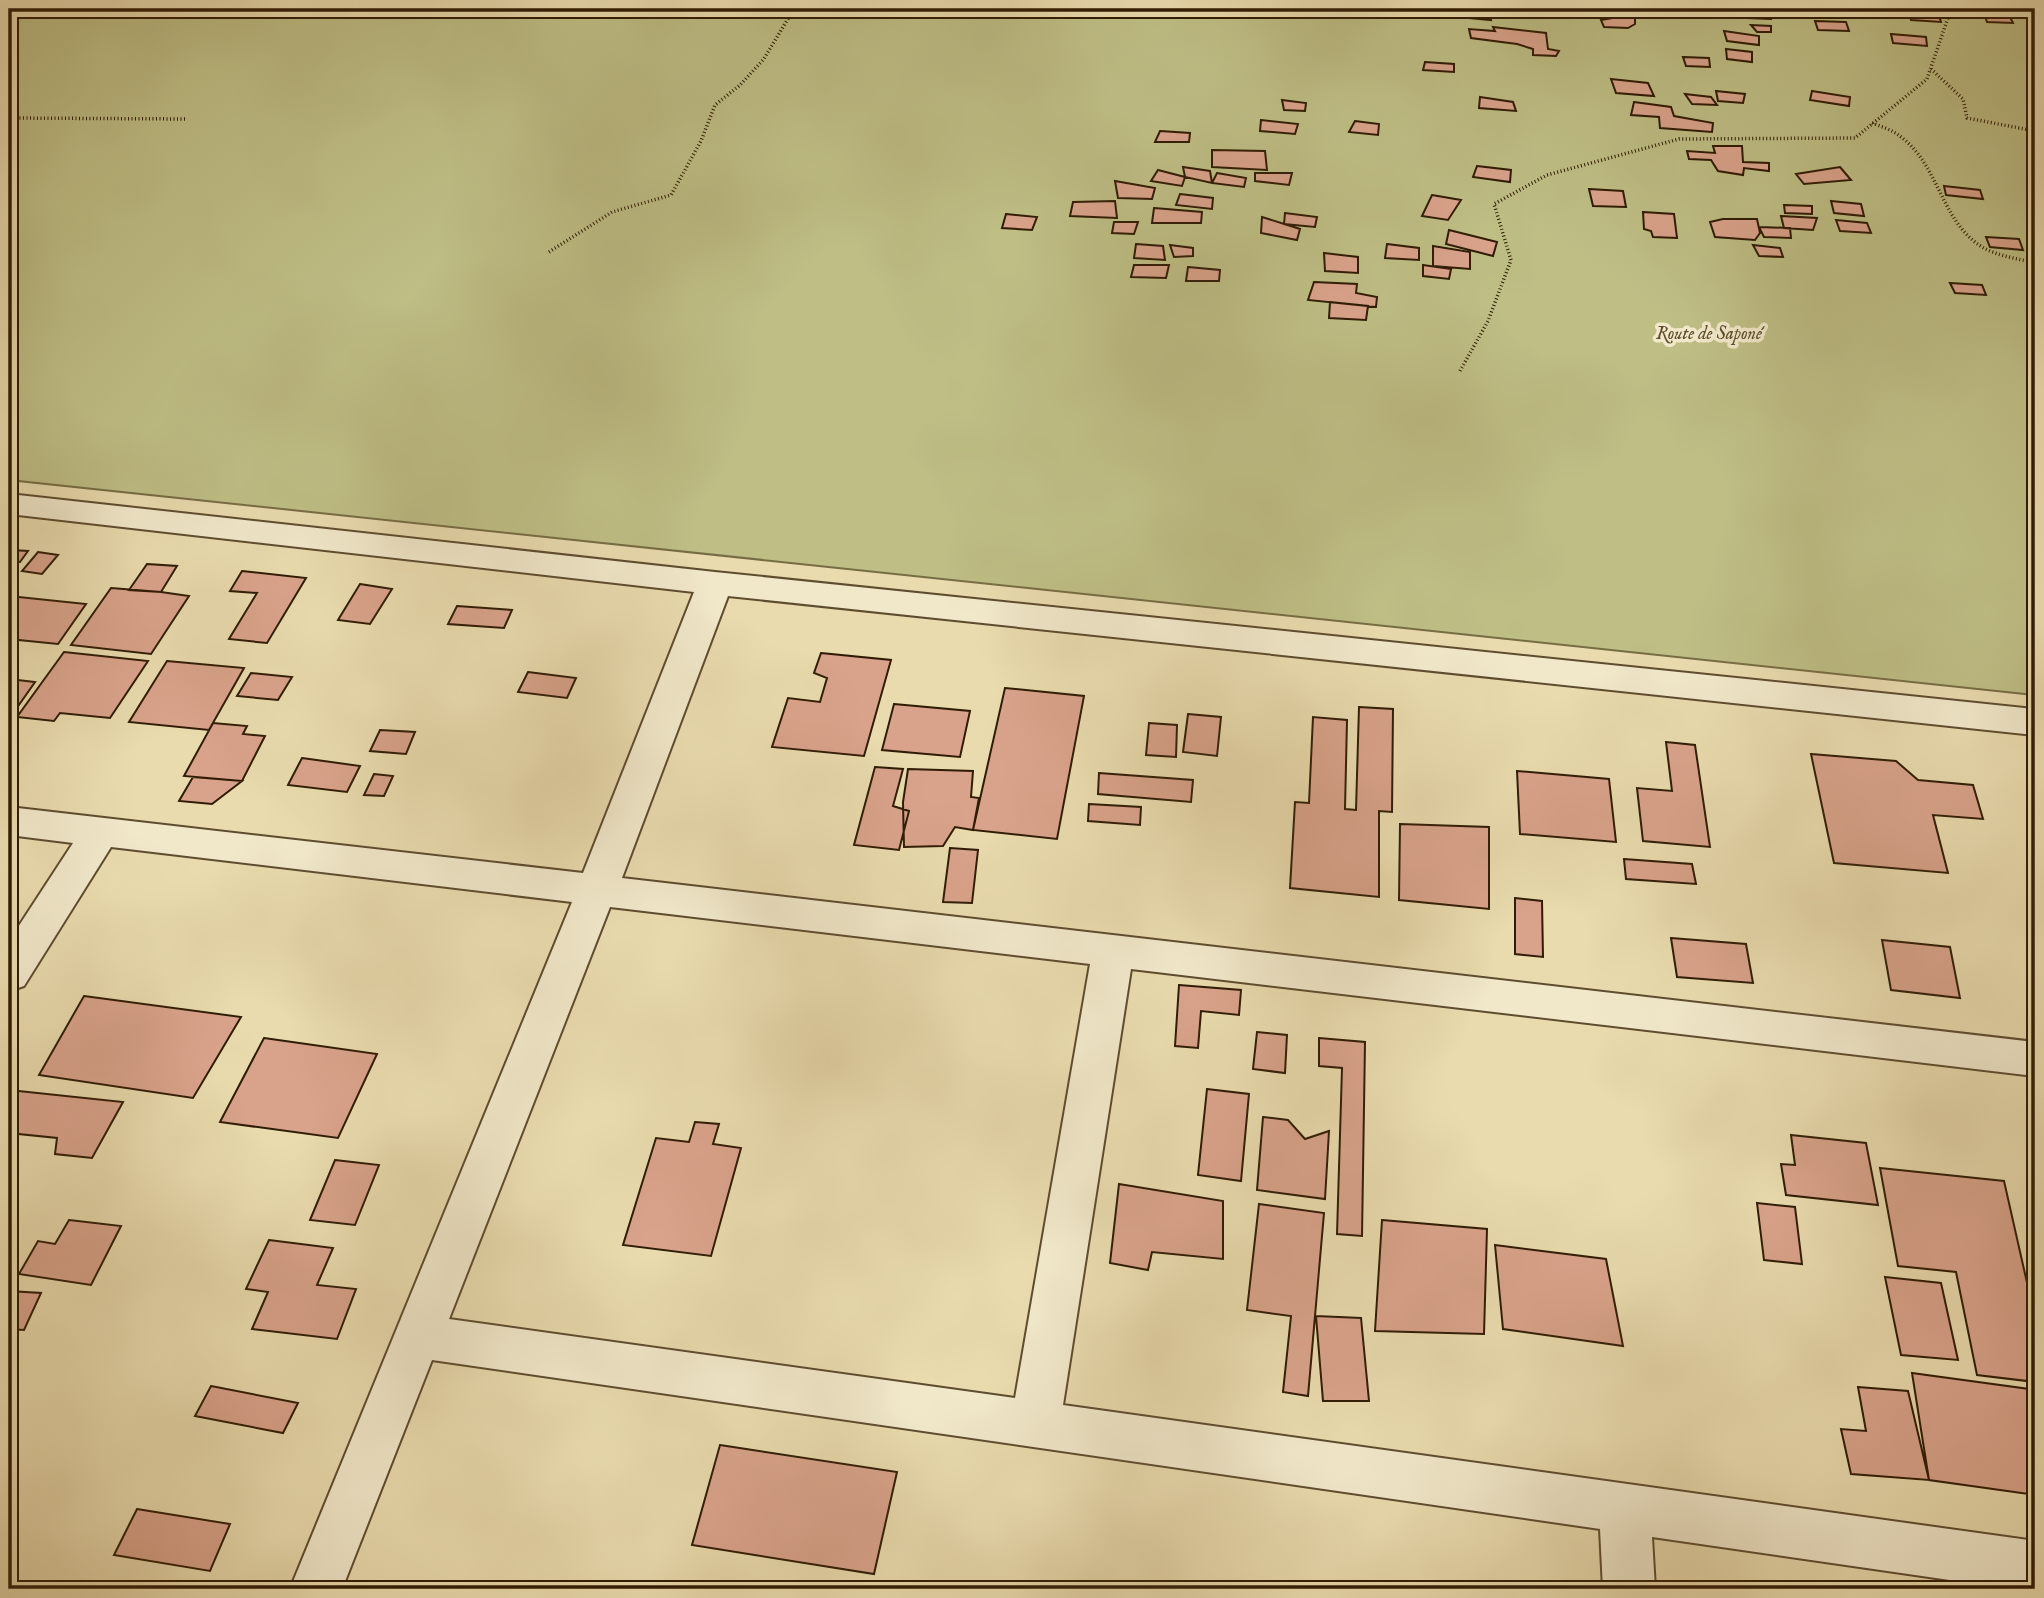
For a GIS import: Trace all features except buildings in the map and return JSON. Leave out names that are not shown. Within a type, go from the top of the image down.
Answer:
[{"type":"street","points":[[9,504],[715,583],[2035,722]]},
{"type":"street","points":[[316,1589],[597,890],[715,583]]},
{"type":"street","points":[[9,821],[2035,1059]]},
{"type":"street","points":[[9,975],[101,831]]},
{"type":"street","points":[[1035,1424],[1113,951]]},
{"type":"street","points":[[419,1336],[2035,1567]]},
{"type":"street","points":[[1625,1508],[1629,1589]]},
{"type":"path","points":[[548,252],[612,212],[671,195],[701,141],[715,105],[740,85],[763,60],[794,9]]},
{"type":"path","points":[[1460,371],[1488,321],[1511,260],[1494,204],[1547,175],[1679,139],[1856,138],[1927,79],[1951,9]]},
{"type":"path","points":[[1931,69],[1963,99],[1967,118],[2035,131]]},
{"type":"path","points":[[9,118],[187,119]]},
{"type":"path","points":[[1872,123],[1903,138],[1934,174],[1954,215],[1970,239],[1989,250],[2035,263]]},
{"type":"green space","name":"Route de Saponé","points":[[9,9],[2035,9],[2035,695],[9,480]]}]
